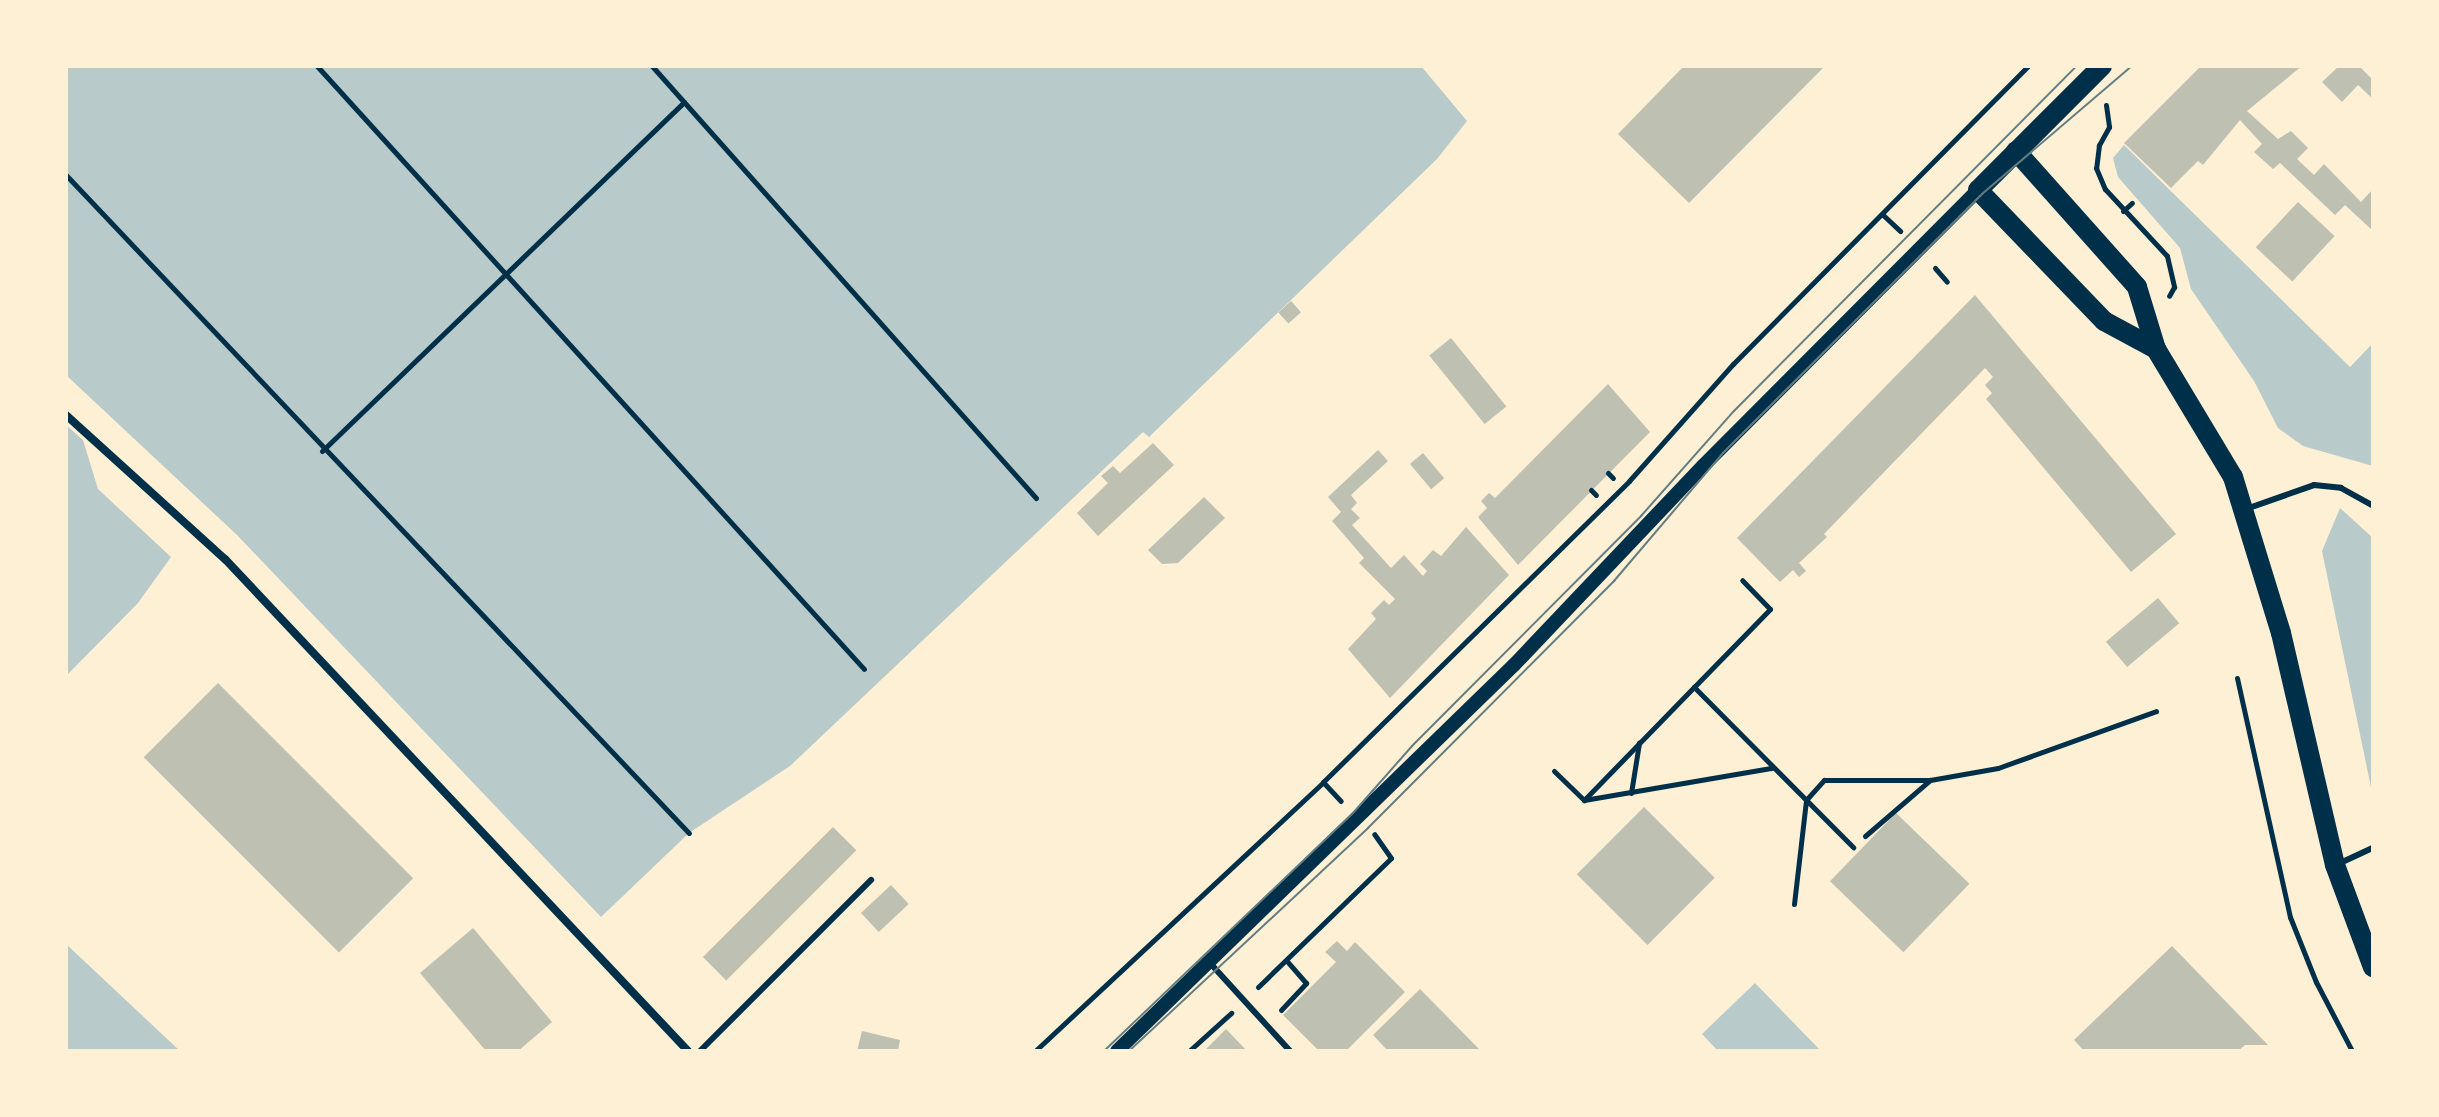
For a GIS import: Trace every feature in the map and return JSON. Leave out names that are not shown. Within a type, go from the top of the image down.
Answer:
[{"type":"main road","points":[[2102,66],[1978,190],[2104,321],[2156,349]]},
{"type":"main road","points":[[2016,151],[2137,287],[2156,349],[2212,436],[2244,510],[2281,633],[2335,865],[2373,967]]},
{"type":"street","points":[[1117,1051],[1514,665],[1711,457],[1978,190]]},
{"type":"street","points":[[66,415],[225,559],[688,1051]]},
{"type":"lane","points":[[2244,510],[2314,485],[2341,488],[2373,506]]},
{"type":"lane","points":[[2335,865],[2373,848]]},
{"type":"lane","points":[[700,1051],[871,880]]},
{"type":"lane","points":[[1210,963],[1290,1051]]},
{"type":"path","points":[[317,66],[504,277],[864,669]]},
{"type":"path","points":[[652,66],[1036,498]]},
{"type":"path","points":[[1035,1051],[1323,782],[1629,481],[1692,407],[2028,66]]},
{"type":"path","points":[[322,451],[684,102]]},
{"type":"path","points":[[2106,105],[2109,127],[2099,145],[2096,168],[2123,211],[2167,256],[2174,287],[2167,300]]},
{"type":"path","points":[[66,175],[322,451],[689,833]]},
{"type":"path","points":[[2123,211],[2132,203]]},
{"type":"path","points":[[1882,214],[1900,232]]},
{"type":"path","points":[[1584,800],[1770,609],[1742,580]]},
{"type":"path","points":[[2237,678],[2290,917],[2316,982],[2351,1050]]},
{"type":"path","points":[[1694,687],[1853,847]]},
{"type":"path","points":[[1794,904],[1806,800],[1824,780],[1930,780],[2013,765],[2156,711]]},
{"type":"path","points":[[1631,793],[1639,742]]},
{"type":"path","points":[[1584,800],[1773,768]]},
{"type":"path","points":[[1554,771],[1584,800]]},
{"type":"path","points":[[1865,836],[1930,780]]},
{"type":"path","points":[[1323,782],[1345,805]]},
{"type":"path","points":[[1189,1051],[1391,858],[1375,834]]},
{"type":"path","points":[[1286,960],[1306,983],[1277,1014],[1286,1023]]},
{"type":"shaded area","points":[[66,66],[1421,66],[1467,121],[1437,159],[1149,437],[1143,432],[790,766],[689,833],[601,917],[237,535],[66,375]]},
{"type":"shaded area","points":[[2124,145],[2350,367],[2373,343],[2373,466],[2303,446],[2278,428],[2254,381],[2191,289],[2180,248],[2118,177],[2113,158]]},
{"type":"shaded area","points":[[66,425],[83,440],[98,489],[171,557],[138,603],[66,676]]},
{"type":"shaded area","points":[[2340,508],[2373,538],[2373,797],[2322,551]]},
{"type":"shaded area","points":[[66,944],[180,1051],[66,1051]]},
{"type":"shaded area","points":[[1755,983],[1821,1051],[1718,1051],[1702,1034]]},
{"type":"building","points":[[1684,66],[1825,66],[1689,203],[1618,134]]},
{"type":"building","points":[[2201,66],[2302,66],[2247,111],[2278,139],[2291,131],[2308,148],[2297,159],[2314,175],[2324,164],[2361,202],[2373,189],[2373,231],[2345,205],[2335,215],[2280,163],[2273,169],[2254,152],[2262,144],[2240,120],[2203,165],[2198,161],[2171,188],[2124,143]]},
{"type":"building","points":[[2339,66],[2359,66],[2373,80],[2373,99],[2358,85],[2342,102],[2322,82]]},
{"type":"building","points":[[2298,202],[2335,236],[2292,281],[2256,247]]},
{"type":"building","points":[[1975,295],[2176,534],[2131,572],[1986,399],[1992,393],[1985,385],[1993,377],[1985,368],[1824,534],[1827,537],[1799,563],[1806,571],[1799,577],[1793,570],[1780,582],[1737,538]]},
{"type":"building","points":[[1291,301],[1301,312],[1288,324],[1278,312]]},
{"type":"building","points":[[1451,338],[1506,406],[1485,424],[1429,356]]},
{"type":"building","points":[[1608,384],[1650,432],[1518,565],[1478,517],[1487,508],[1481,501],[1489,493],[1495,498]]},
{"type":"building","points":[[1153,443],[1174,465],[1098,536],[1077,513],[1108,483],[1101,476],[1113,466],[1120,473]]},
{"type":"building","points":[[1378,450],[1388,461],[1351,495],[1357,503],[1351,509],[1360,518],[1352,525],[1391,568],[1404,555],[1423,576],[1427,571],[1420,564],[1433,550],[1441,556],[1466,527],[1509,575],[1390,698],[1348,649],[1376,619],[1371,613],[1384,600],[1389,605],[1395,599],[1359,563],[1364,558],[1332,521],[1341,512],[1328,497]]},
{"type":"building","points":[[1423,453],[1444,478],[1431,489],[1410,464]]},
{"type":"building","points":[[1204,497],[1225,518],[1178,563],[1162,564],[1148,550]]},
{"type":"building","points":[[2158,598],[2179,623],[2127,667],[2106,642]]},
{"type":"building","points":[[218,683],[413,878],[339,952],[144,757]]},
{"type":"building","points":[[1644,807],[1715,878],[1648,945],[1577,874]]},
{"type":"building","points":[[1896,813],[1969,884],[1903,952],[1830,881]]},
{"type":"building","points":[[833,827],[856,850],[726,980],[703,957]]},
{"type":"building","points":[[891,885],[909,904],[879,932],[861,913]]},
{"type":"building","points":[[473,928],[552,1022],[518,1051],[486,1051],[420,973]]},
{"type":"building","points":[[1337,941],[1347,951],[1355,942],[1405,992],[1346,1051],[1319,1051],[1283,1015],[1336,962],[1325,952]]},
{"type":"building","points":[[2172,946],[2268,1045],[2245,1045],[2238,1051],[2084,1051],[2074,1040]]},
{"type":"building","points":[[1420,989],[1481,1051],[1388,1051],[1373,1035]]},
{"type":"building","points":[[1226,1029],[1247,1051],[1200,1051],[1206,1049]]},
{"type":"building","points":[[862,1031],[900,1040],[898,1051],[857,1051]]},
{"type":"tram line","points":[[1104,1051],[1353,813],[1412,746],[1641,516],[1734,411],[2077,66]]},
{"type":"tram line","points":[[1129,1051],[1368,828],[1614,581],[1723,453],[1982,194],[2132,66]]}]
